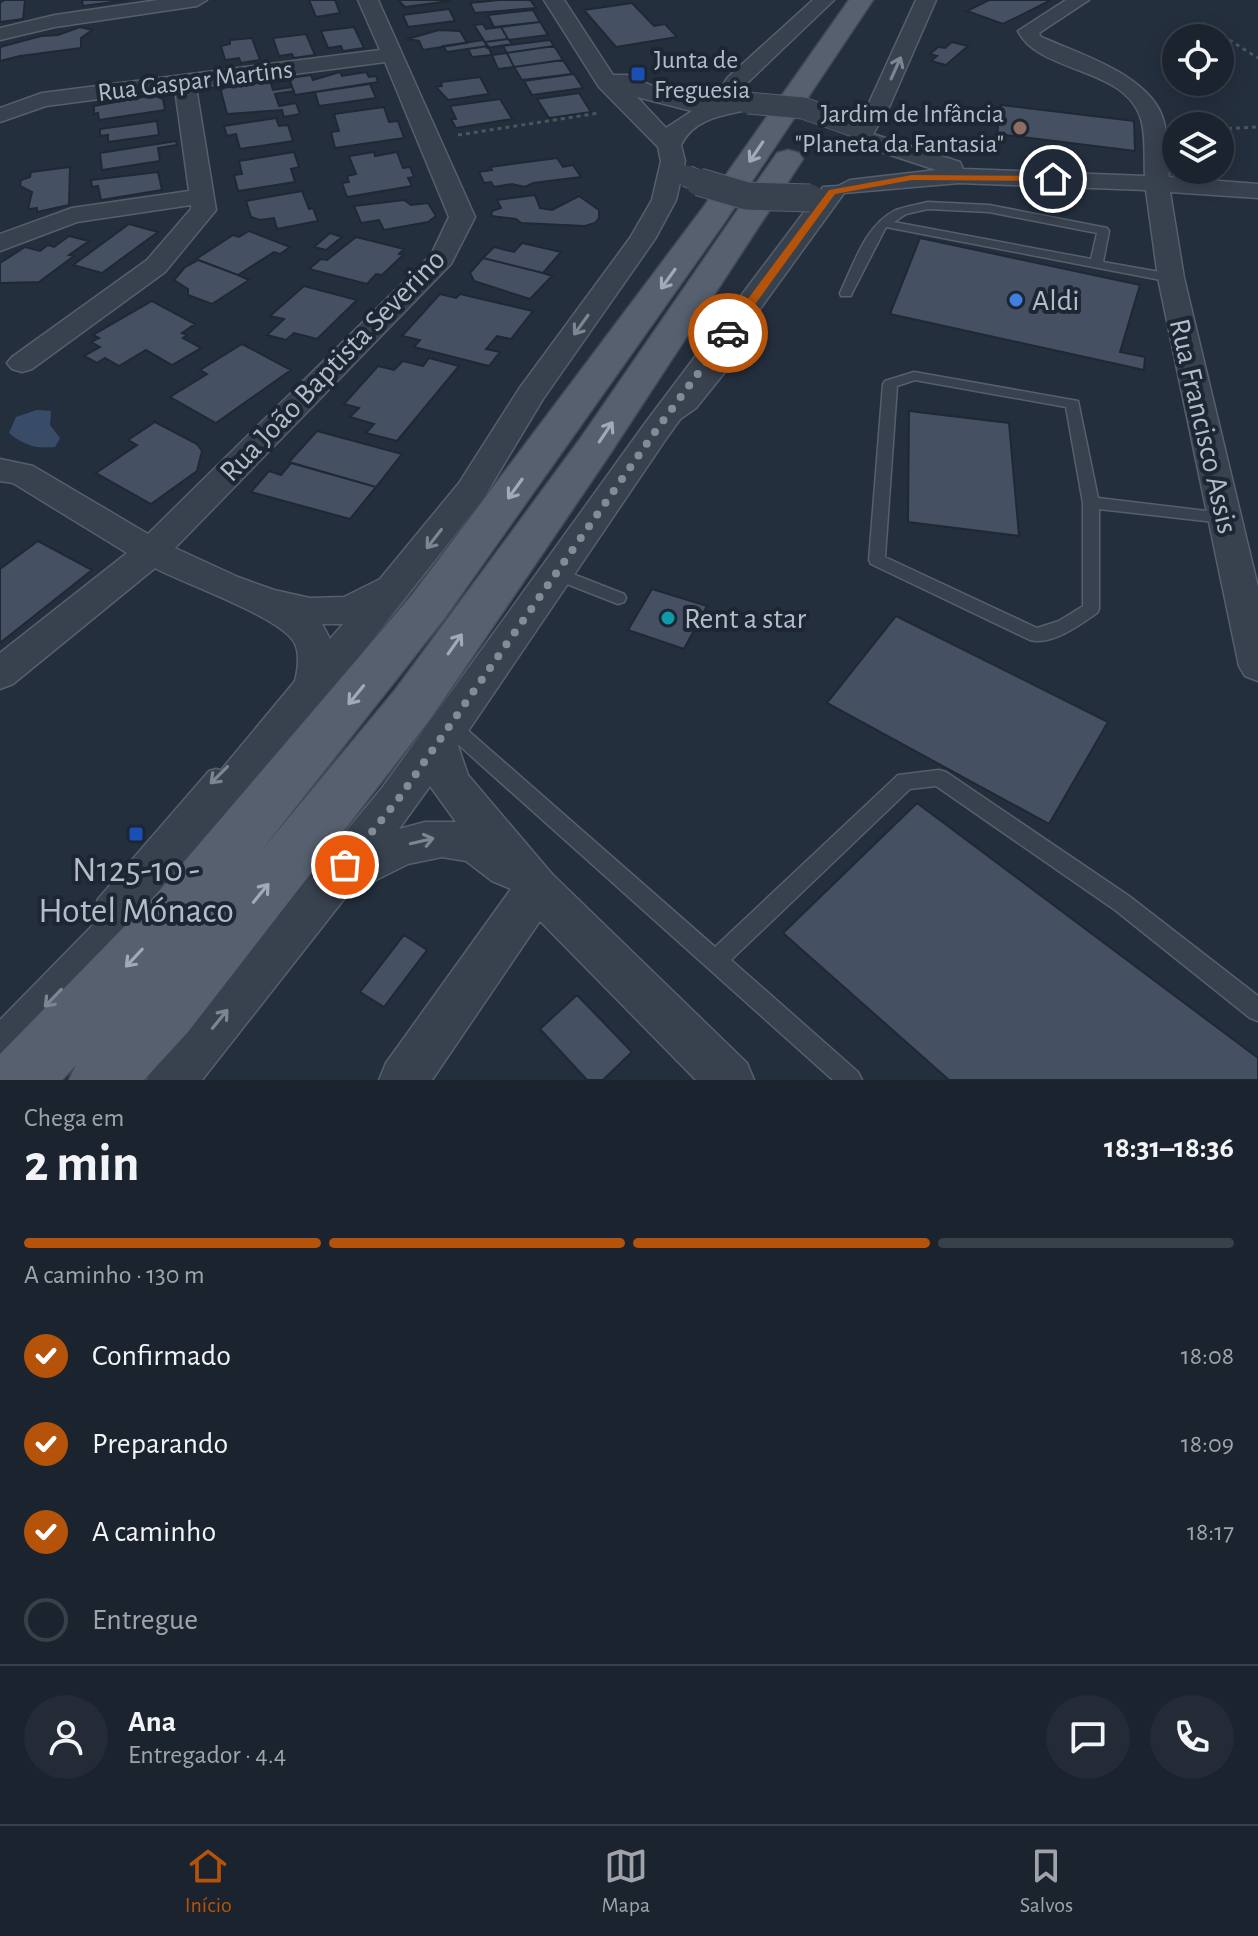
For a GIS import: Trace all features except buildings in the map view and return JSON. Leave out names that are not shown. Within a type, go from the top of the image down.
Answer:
[{"type":"main road","points":[[19,1080],[178,911],[428,607],[704,228],[872,14]]},
{"type":"main road","points":[[101,1080],[166,1011],[413,704],[594,448],[747,223],[854,123]]},
{"type":"street","points":[[55,21],[56,0]]},
{"type":"street","points":[[0,34],[55,21],[197,0]]},
{"type":"street","name":"Rua João Baptista Severino","points":[[0,674],[151,552],[442,258],[462,217],[368,0]]},
{"type":"street","points":[[554,0],[607,82],[676,161],[711,189],[742,197],[776,200],[912,178],[1028,177],[1258,191]]},
{"type":"street","points":[[0,1054],[106,943],[400,583],[471,491],[530,396],[642,239],[664,200],[676,161],[677,129],[716,108],[736,82],[824,0]]},
{"type":"street","points":[[854,123],[879,105],[926,0]]},
{"type":"street","name":"Rua Francisco Assis","points":[[1079,0],[1028,31],[1033,41],[1117,79],[1141,98],[1153,120],[1157,184],[1171,278],[1258,666]]},
{"type":"street","name":"Rua Gaspar Martins","points":[[0,115],[42,100],[392,55]]},
{"type":"street","points":[[594,61],[603,70],[643,93],[670,102],[716,108],[748,103],[807,107],[854,123],[919,159],[1028,177]]},
{"type":"street","points":[[22,363],[156,266],[204,210],[185,82]]},
{"type":"street","points":[[171,1080],[397,801],[657,429],[831,192],[870,167],[873,153],[854,123]]},
{"type":"street","points":[[0,243],[72,215],[202,196]]},
{"type":"street","points":[[0,470],[22,474],[151,552],[285,608],[345,610],[400,583]]},
{"type":"street","points":[[256,597],[300,622],[319,658],[313,689]]},
{"type":"street","points":[[443,734],[450,784],[537,888],[730,1080]]},
{"type":"street","points":[[328,887],[395,847],[436,838],[476,845],[537,888]]},
{"type":"street","points":[[403,1080],[537,888]]},
{"type":"lane","points":[[846,293],[883,223],[909,209],[938,204],[985,208],[1103,231],[1096,264]]},
{"type":"lane","points":[[883,223],[1171,278]]},
{"type":"lane","points":[[914,376],[1073,404],[1091,503],[1091,609],[1065,626],[1036,635],[877,560],[890,384],[914,376]]},
{"type":"lane","points":[[1091,503],[1223,518]]},
{"type":"lane","points":[[555,573],[618,598]]},
{"type":"lane","points":[[443,734],[716,960],[850,1080]]},
{"type":"lane","points":[[716,960],[905,781],[939,778],[1122,903],[1258,1010]]},
{"type":"path","points":[[1202,23],[1258,58]]},
{"type":"path","points":[[428,139],[602,113]]},
{"type":"path","points":[[1234,128],[1258,127]]},
{"type":"water","points":[[37,410],[51,411],[50,425],[60,438],[55,447],[30,445],[9,433],[16,417]]},
{"type":"way so far","points":[[345,865],[397,801],[657,429],[728,333]]},
{"type":"place","name":"Junta de Freguesia","points":[[638,74]]},
{"type":"place","name":"Jardim de Infância \"Planeta da Fantasia\"","points":[[1020,128]]},
{"type":"place","name":"Aldi","points":[[1016,300]]},
{"type":"place","name":"Rent a star","points":[[668,618]]},
{"type":"place","name":"N125-10 - Hotel Mónaco","points":[[136,834]]},
{"type":"route","points":[[728,333],[832,192],[912,178],[1053,179]]}]
